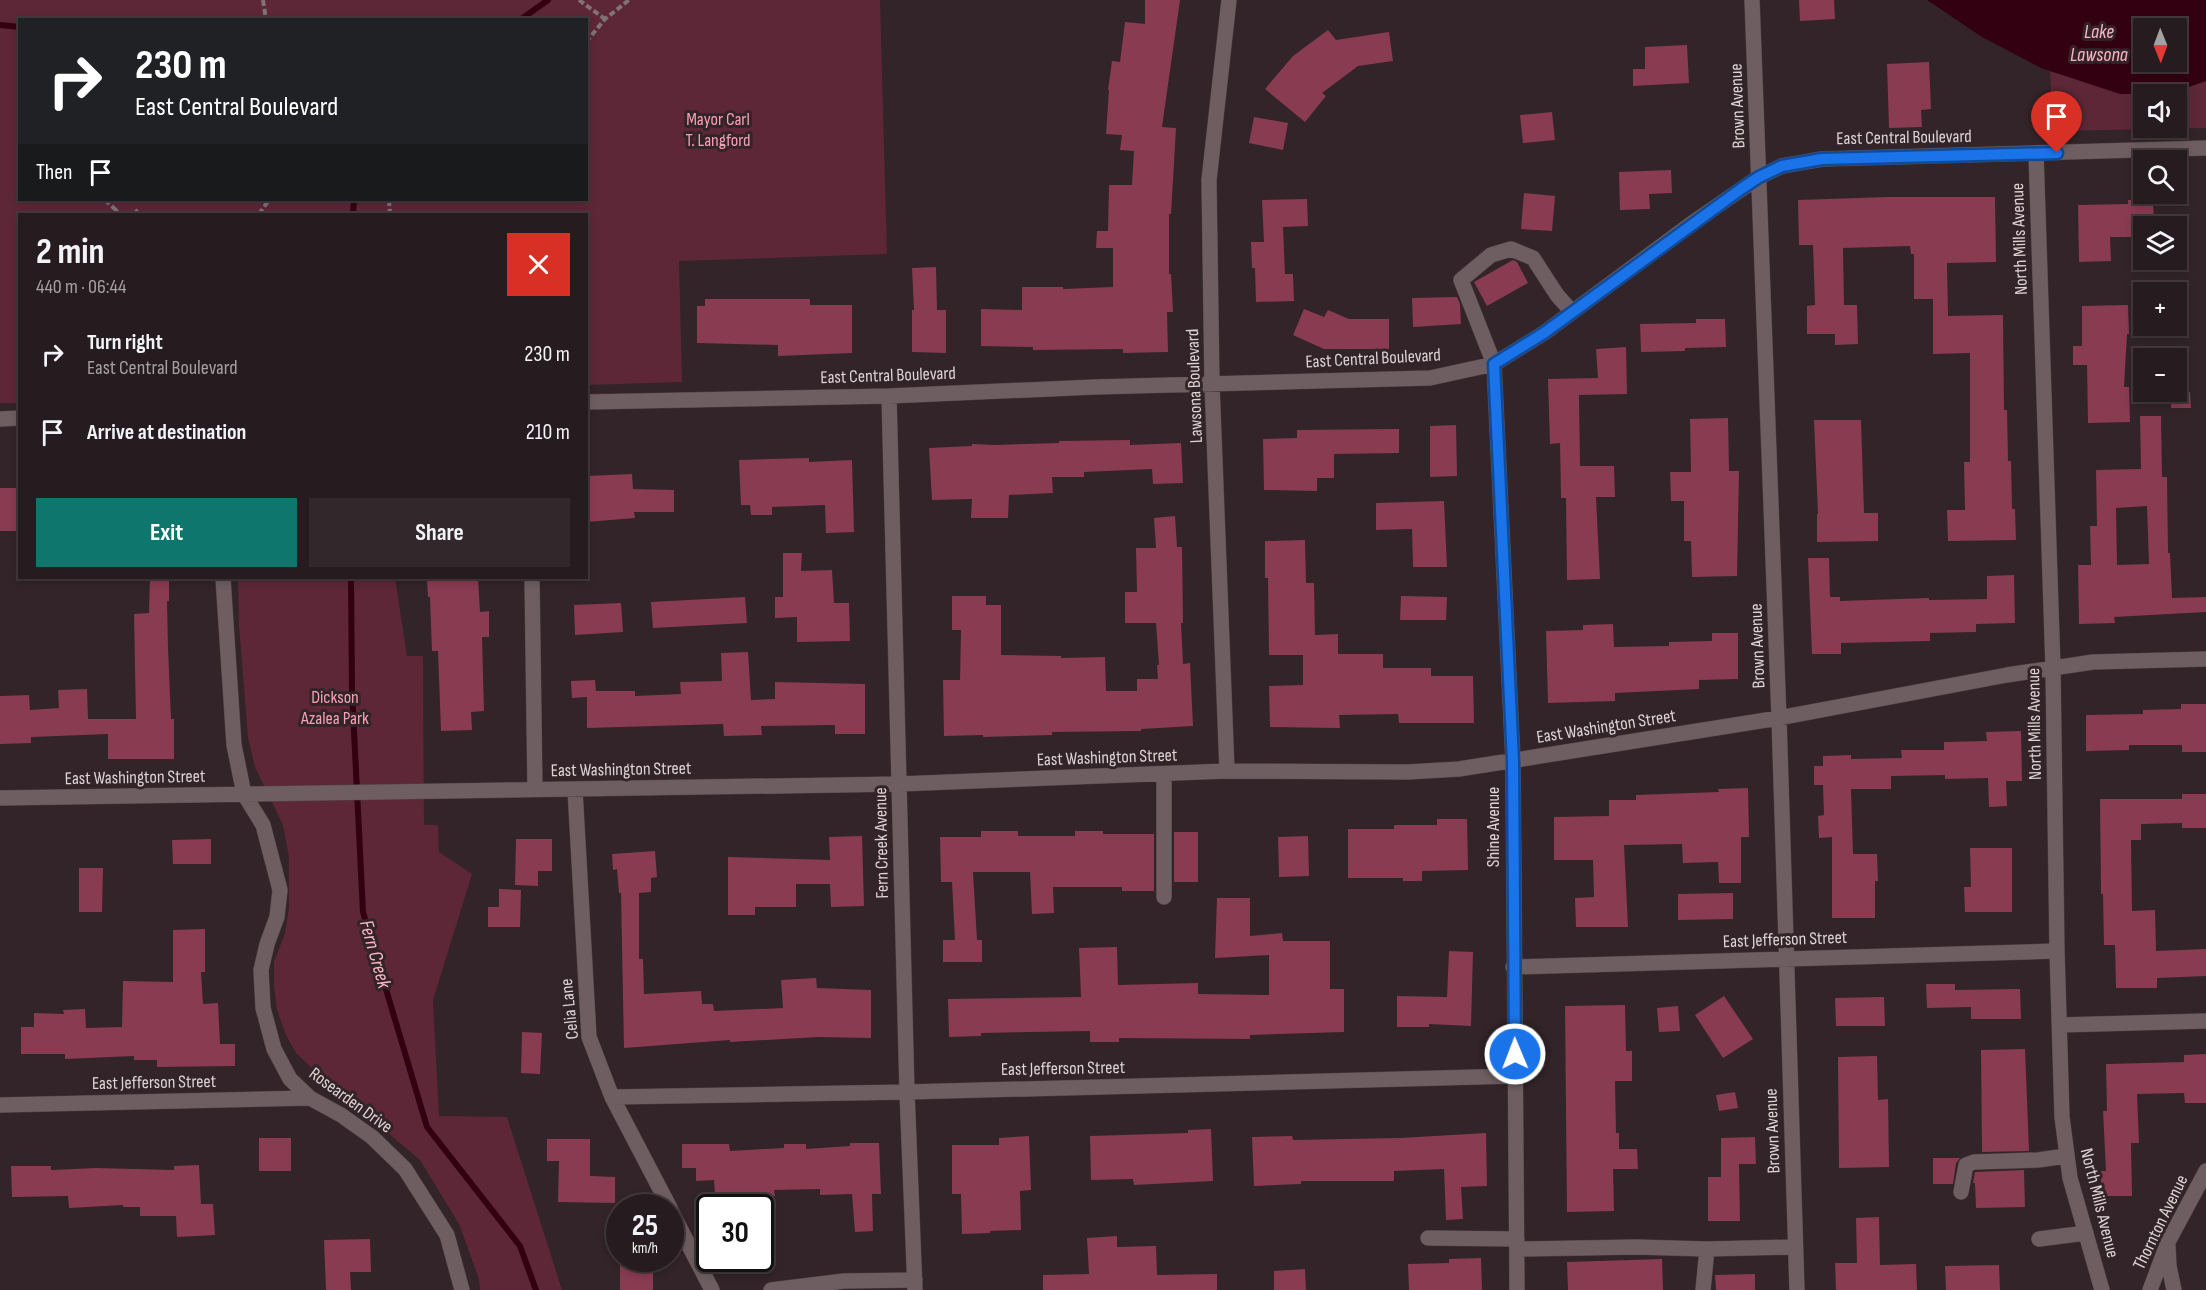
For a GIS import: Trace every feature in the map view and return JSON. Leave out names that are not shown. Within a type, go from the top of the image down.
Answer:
[{"type":"street","name":"Lawsona Boulevard","points":[[1227,771],[1212,384],[1209,180],[1229,0]]},
{"type":"street","name":"Brown Avenue","points":[[1752,0],[1779,718],[1797,1290]]},
{"type":"street","name":"East Central Boulevard","points":[[588,402],[889,396],[1430,378],[1494,364],[1544,333],[1690,224],[1759,177],[1782,166],[1822,159],[2206,148]]},
{"type":"street","name":"North Mills Avenue","points":[[2036,153],[2053,668],[2062,1117],[2066,1156],[2102,1290]]},
{"type":"street","name":"Shine Avenue","points":[[1517,1290],[1513,761],[1494,364],[1461,280],[1491,255],[1511,249],[1533,258],[1557,295],[1572,312]]},
{"type":"street","name":"Fern Creek Avenue","points":[[889,396],[907,1092],[915,1285]]},
{"type":"street","points":[[0,419],[18,418]]},
{"type":"street","name":"Rosearden Drive","points":[[223,579],[234,745],[244,794],[263,825],[280,890],[277,916],[261,970],[263,1008],[274,1049],[290,1079],[310,1098],[341,1115],[372,1137],[405,1169],[447,1234],[462,1290]]},
{"type":"street","points":[[532,579],[535,790]]},
{"type":"street","name":"East Washington Street","points":[[0,798],[899,784],[1227,771],[1408,772],[1459,769],[1779,718],[2007,675],[2093,662],[2206,659]]},
{"type":"street","points":[[1164,774],[1164,897]]},
{"type":"street","name":"Celia Lane","points":[[575,790],[589,1037],[612,1097],[663,1194]]},
{"type":"street","name":"East Jefferson Street","points":[[1513,968],[2057,951]]},
{"type":"street","points":[[2060,1026],[2206,1021]]},
{"type":"street","name":"East Jefferson Street","points":[[612,1097],[907,1092],[1515,1076]]},
{"type":"street","name":"East Jefferson Street","points":[[0,1105],[310,1098]]},
{"type":"street","points":[[1961,1192],[1966,1165],[1974,1162],[2038,1160],[2066,1156]]},
{"type":"street","name":"Thornton Avenue","points":[[2150,1290],[2168,1242],[2206,1172]]},
{"type":"street","points":[[2039,1239],[2086,1233]]},
{"type":"street","name":"Celia Lane","points":[[684,1235],[712,1290]]},
{"type":"street","points":[[1428,1238],[1517,1244],[1707,1250],[1795,1247]]},
{"type":"street","points":[[2168,1242],[2169,1266],[2174,1290]]},
{"type":"street","points":[[1703,1290],[1707,1250]]},
{"type":"street","points":[[771,1290],[844,1281],[915,1285]]},
{"type":"path","points":[[263,0],[266,18]]},
{"type":"path","points":[[579,0],[605,19]]},
{"type":"path","points":[[588,40],[605,19],[630,0]]},
{"type":"path","points":[[135,213],[138,210]]},
{"type":"green space","name":"Mayor Carl T. Langford","points":[[0,0],[880,0],[887,254],[679,261],[682,382],[588,385],[588,213],[18,213],[18,403],[0,403]]},
{"type":"green space","points":[[2050,71],[2080,80],[2133,88],[2133,129],[2053,131]]},
{"type":"green space","points":[[2206,81],[2206,128],[2187,128],[2187,88]]},
{"type":"green space","name":"Dickson Azalea Park","points":[[238,579],[395,579],[407,656],[423,656],[424,825],[438,825],[439,852],[472,874],[433,1000],[439,1116],[507,1117],[562,1290],[480,1290],[479,1279],[459,1224],[420,1160],[316,1072],[296,1053],[286,1035],[277,1010],[274,962],[285,933],[289,908],[289,857],[283,825],[255,767],[248,738],[239,625]]},
{"type":"water","name":"Lake Lawsona","points":[[1927,0],[2206,0],[2206,81],[2187,88],[2187,84],[2133,84],[2133,94],[2120,94],[2041,68],[1982,37]]},
{"type":"building","points":[[1145,0],[1180,0],[1162,127],[1176,128],[1171,214],[1169,214],[1169,274],[1171,274],[1173,312],[1167,312],[1168,352],[1123,353],[1123,349],[1033,350],[1033,347],[981,346],[981,309],[1022,310],[1022,287],[1063,287],[1063,289],[1113,287],[1113,248],[1096,248],[1097,231],[1108,231],[1109,185],[1132,185],[1134,151],[1120,150],[1122,135],[1106,134],[1108,90],[1112,61],[1120,62],[1125,22],[1145,24]]},
{"type":"building","points":[[1799,0],[1834,0],[1835,19],[1800,21]]},
{"type":"building","points":[[1328,30],[1336,40],[1389,32],[1393,61],[1358,66],[1322,93],[1326,96],[1305,122],[1265,89],[1293,56]]},
{"type":"building","points":[[1687,45],[1689,83],[1633,86],[1633,69],[1645,69],[1645,47]]},
{"type":"building","points":[[1929,62],[1931,109],[1921,110],[1922,127],[1889,128],[1887,64]]},
{"type":"building","points":[[1552,112],[1555,140],[1523,143],[1520,115]]},
{"type":"building","points":[[1254,117],[1288,123],[1283,150],[1249,143]]},
{"type":"building","points":[[1671,170],[1672,193],[1649,194],[1650,209],[1620,210],[1619,172]]},
{"type":"building","points":[[1524,193],[1555,196],[1552,231],[1521,229]]},
{"type":"building","points":[[1995,197],[1996,262],[1947,263],[1948,316],[2003,315],[2004,410],[2007,410],[2008,461],[2011,461],[2012,509],[2015,509],[2016,540],[1948,541],[1947,510],[1965,510],[1964,462],[1970,462],[1970,353],[1933,354],[1933,299],[1914,299],[1914,254],[1911,254],[1910,246],[1843,248],[1844,305],[1857,305],[1858,344],[1835,345],[1835,334],[1807,334],[1807,306],[1815,305],[1813,245],[1799,245],[1798,200]]},
{"type":"building","points":[[1307,199],[1308,226],[1283,227],[1285,274],[1293,274],[1294,301],[1256,302],[1255,268],[1252,268],[1251,242],[1264,242],[1262,200]]},
{"type":"building","points":[[2128,200],[2133,200],[2133,204],[2153,204],[2154,216],[2133,216],[2133,237],[2110,237],[2111,261],[2079,262],[2078,205],[2128,204]]},
{"type":"building","points":[[1513,260],[1517,262],[1528,283],[1487,306],[1474,282]]},
{"type":"building","points":[[936,267],[937,310],[946,310],[946,353],[912,352],[912,310],[914,310],[912,268]]},
{"type":"building","points":[[1457,297],[1460,304],[1461,324],[1413,327],[1412,298]]},
{"type":"building","points":[[705,299],[810,299],[810,305],[852,305],[852,353],[778,356],[778,345],[697,343],[697,306],[705,306]]},
{"type":"building","points":[[2128,305],[2129,334],[2127,334],[2124,387],[2129,387],[2130,422],[2088,423],[2087,365],[2073,365],[2073,346],[2082,346],[2082,306]]},
{"type":"building","points":[[1304,309],[1324,317],[1328,310],[1349,319],[1389,319],[1389,349],[1324,349],[1293,335]]},
{"type":"building","points":[[1696,319],[1725,319],[1726,347],[1641,352],[1640,324],[1696,323]]},
{"type":"building","points":[[1626,347],[1627,394],[1579,395],[1580,466],[1614,466],[1615,497],[1596,497],[1600,579],[1567,580],[1566,498],[1561,498],[1560,443],[1550,444],[1548,379],[1598,378],[1596,349]]},
{"type":"building","points":[[2187,392],[2190,392],[2191,408],[2171,408],[2171,402],[2187,402]]},
{"type":"building","points":[[2140,416],[2161,416],[2162,477],[2167,477],[2168,553],[2170,553],[2172,598],[2206,597],[2206,612],[2114,617],[2115,623],[2079,624],[2078,565],[2091,565],[2090,526],[2097,526],[2096,470],[2141,469]],"holes":[[[2147,506],[2149,564],[2117,565],[2116,508]]]},
{"type":"building","points":[[1728,418],[1729,471],[1739,471],[1737,576],[1692,577],[1691,541],[1684,541],[1684,501],[1671,501],[1670,472],[1691,472],[1690,419]]},
{"type":"building","points":[[1814,420],[1861,420],[1864,513],[1878,513],[1878,541],[1817,542]]},
{"type":"building","points":[[1456,425],[1457,476],[1430,477],[1430,426]]},
{"type":"building","points":[[1399,429],[1399,453],[1334,454],[1334,478],[1317,478],[1317,491],[1264,490],[1263,439],[1297,438],[1297,430]]},
{"type":"building","points":[[1130,440],[1130,445],[1181,443],[1183,483],[1153,484],[1152,469],[1084,472],[1084,477],[1052,477],[1053,493],[1009,495],[1008,518],[971,518],[972,499],[932,500],[929,448],[972,446],[972,444]]},
{"type":"building","points":[[809,458],[809,462],[852,460],[854,532],[826,533],[825,505],[772,507],[772,515],[751,515],[750,505],[741,505],[739,460]]},
{"type":"building","points":[[632,474],[633,489],[674,490],[674,512],[634,512],[635,518],[588,522],[588,476]]},
{"type":"building","points":[[0,488],[18,488],[18,531],[0,531]]},
{"type":"building","points":[[1444,501],[1447,567],[1413,567],[1412,529],[1376,530],[1376,503]]},
{"type":"building","points":[[1175,516],[1177,547],[1182,547],[1183,664],[1190,663],[1193,726],[1141,729],[1141,731],[1052,732],[1052,735],[944,736],[943,680],[960,680],[961,630],[952,630],[952,596],[986,596],[986,605],[1001,605],[1001,655],[1061,656],[1061,658],[1105,657],[1106,691],[1137,691],[1137,679],[1158,679],[1156,623],[1125,623],[1125,592],[1137,592],[1136,548],[1156,548],[1154,518]]},
{"type":"building","points":[[1305,540],[1306,583],[1314,583],[1315,635],[1338,634],[1338,654],[1383,654],[1383,668],[1431,668],[1431,676],[1473,676],[1474,723],[1399,723],[1398,714],[1339,715],[1340,728],[1270,727],[1269,686],[1303,685],[1303,655],[1269,655],[1265,541]]},
{"type":"building","points":[[783,553],[802,553],[801,571],[832,570],[834,603],[849,603],[850,641],[797,642],[797,617],[775,618],[775,597],[783,597]]},
{"type":"building","points":[[1808,558],[1829,558],[1830,597],[1840,597],[1840,601],[1987,599],[1987,576],[2014,575],[2015,623],[1976,624],[1976,632],[1930,633],[1930,641],[1841,643],[1841,654],[1812,654]]},
{"type":"building","points":[[150,579],[169,579],[168,648],[171,719],[174,719],[174,759],[108,759],[108,734],[31,737],[31,743],[0,744],[0,696],[29,695],[30,710],[59,708],[58,690],[87,689],[88,719],[136,719],[134,614],[149,613]]},
{"type":"building","points":[[478,579],[480,612],[489,611],[489,637],[482,637],[484,711],[471,712],[472,730],[441,731],[438,651],[432,651],[430,597],[428,597],[427,581]]},
{"type":"building","points":[[1401,596],[1447,597],[1446,620],[1400,620]]},
{"type":"building","points":[[745,597],[747,623],[653,628],[651,602]]},
{"type":"building","points":[[621,603],[623,632],[575,635],[574,605]]},
{"type":"building","points":[[1613,624],[1614,647],[1669,646],[1669,642],[1712,641],[1712,633],[1738,633],[1738,679],[1699,680],[1699,689],[1615,693],[1615,701],[1548,703],[1546,631],[1583,630],[1583,625]]},
{"type":"building","points":[[748,652],[751,700],[775,699],[775,682],[865,684],[865,734],[835,734],[835,725],[761,726],[762,735],[724,736],[723,724],[587,728],[587,697],[572,698],[571,681],[595,680],[596,691],[635,691],[635,696],[681,694],[680,682],[722,681],[721,653]]},
{"type":"building","points":[[2181,704],[2206,704],[2206,752],[2182,752],[2182,745],[2129,745],[2129,750],[2086,751],[2086,715],[2143,714],[2143,710],[2181,709]]},
{"type":"building","points":[[2021,731],[2022,781],[2006,781],[2007,806],[1989,807],[1988,778],[1945,779],[1945,775],[1891,776],[1891,789],[1851,789],[1853,854],[1877,854],[1878,881],[1875,881],[1875,918],[1832,918],[1832,837],[1819,838],[1818,816],[1824,815],[1823,785],[1814,785],[1814,766],[1823,766],[1823,756],[1851,755],[1851,759],[1902,758],[1901,750],[1944,750],[1944,742],[1987,741],[1986,732]]},
{"type":"building","points":[[1748,788],[1749,837],[1741,837],[1741,883],[1719,883],[1718,862],[1683,863],[1682,844],[1624,845],[1628,927],[1576,927],[1575,898],[1594,897],[1593,860],[1554,860],[1554,817],[1609,816],[1609,800],[1636,800],[1636,795],[1719,792],[1718,789]]},
{"type":"building","points":[[2182,794],[2206,794],[2206,828],[2182,828],[2182,823],[2141,824],[2141,840],[2131,840],[2132,911],[2155,910],[2156,951],[2206,949],[2206,976],[2157,978],[2157,988],[2116,988],[2115,945],[2104,945],[2100,799],[2182,799]]},
{"type":"building","points":[[1437,819],[1467,819],[1468,870],[1422,871],[1422,881],[1403,881],[1403,878],[1348,878],[1348,829],[1394,829],[1394,825],[1437,825]]},
{"type":"building","points":[[981,831],[1018,831],[1018,836],[1075,836],[1075,831],[1103,831],[1103,834],[1154,834],[1154,891],[1122,891],[1122,887],[1053,887],[1054,913],[1032,914],[1030,872],[973,872],[977,940],[982,940],[982,962],[943,962],[943,940],[955,940],[952,882],[941,882],[940,837],[981,837]]},
{"type":"building","points":[[1174,832],[1198,832],[1198,882],[1174,882]]},
{"type":"building","points":[[862,836],[864,906],[831,907],[830,884],[796,884],[796,907],[755,907],[755,915],[728,915],[728,857],[830,860],[829,837]]},
{"type":"building","points":[[1308,836],[1309,876],[1279,877],[1278,837]]},
{"type":"building","points":[[211,839],[211,864],[173,864],[172,840]]},
{"type":"building","points":[[516,839],[552,839],[552,871],[538,871],[538,886],[515,885]]},
{"type":"building","points":[[1970,848],[2012,848],[2012,912],[1965,912],[1964,887],[1971,887]]},
{"type":"building","points":[[655,851],[657,877],[651,878],[651,892],[639,893],[639,959],[643,959],[644,994],[701,991],[702,1004],[713,1004],[714,1011],[783,1008],[781,980],[816,978],[817,988],[871,990],[871,1038],[819,1037],[730,1042],[730,1040],[624,1048],[621,893],[619,893],[617,869],[613,870],[612,854]]},
{"type":"building","points":[[79,868],[103,868],[102,912],[79,912]]},
{"type":"building","points":[[499,889],[521,890],[520,927],[488,927],[488,907],[499,907]]},
{"type":"building","points":[[1733,893],[1733,919],[1678,920],[1678,894]]},
{"type":"building","points":[[1217,898],[1250,898],[1250,936],[1282,933],[1283,941],[1330,941],[1330,989],[1344,989],[1344,1032],[1250,1035],[1250,1039],[1119,1038],[1119,1042],[1090,1042],[1090,1031],[981,1033],[981,1036],[949,1037],[948,999],[1081,997],[1079,948],[1117,947],[1118,985],[1198,983],[1198,994],[1269,995],[1269,955],[1215,958]]},
{"type":"building","points":[[205,929],[205,972],[201,972],[203,1004],[218,1003],[220,1044],[235,1044],[235,1066],[157,1067],[157,1060],[134,1060],[134,1056],[65,1059],[65,1054],[21,1054],[21,1027],[34,1027],[34,1013],[64,1014],[63,1010],[85,1009],[86,1028],[122,1027],[123,981],[173,982],[173,930]]},
{"type":"building","points":[[1449,951],[1473,952],[1471,1026],[1429,1024],[1429,1027],[1397,1027],[1397,996],[1447,997]]},
{"type":"building","points":[[1926,984],[1955,984],[1955,990],[2020,989],[2021,1019],[1971,1019],[1971,1007],[1927,1008]]},
{"type":"building","points":[[1724,996],[1753,1039],[1723,1058],[1695,1015]]},
{"type":"building","points":[[1884,997],[1885,1026],[1836,1026],[1835,998]]},
{"type":"building","points":[[1625,1005],[1626,1051],[1632,1051],[1632,1081],[1615,1081],[1616,1133],[1619,1133],[1619,1149],[1637,1149],[1638,1169],[1613,1169],[1614,1211],[1567,1212],[1565,1006]]},
{"type":"building","points":[[1678,1006],[1680,1031],[1659,1032],[1657,1008]]},
{"type":"building","points":[[522,1032],[542,1033],[540,1074],[521,1073]]},
{"type":"building","points":[[2025,1049],[2029,1151],[1982,1152],[1981,1050]]},
{"type":"building","points":[[2206,1054],[2206,1103],[2185,1103],[2184,1093],[2137,1094],[2139,1143],[2131,1143],[2132,1196],[2101,1196],[2101,1171],[2106,1171],[2103,1111],[2107,1111],[2106,1064],[2184,1062],[2184,1055]]},
{"type":"building","points":[[1877,1056],[1878,1100],[1888,1099],[1889,1167],[1839,1168],[1838,1057]]},
{"type":"building","points":[[1735,1092],[1738,1108],[1719,1111],[1716,1095]]},
{"type":"building","points":[[1211,1129],[1213,1181],[1134,1185],[1133,1179],[1091,1180],[1090,1136],[1188,1133],[1188,1130]]},
{"type":"building","points":[[1486,1133],[1487,1186],[1461,1187],[1463,1219],[1446,1220],[1444,1169],[1394,1171],[1394,1181],[1301,1181],[1301,1184],[1254,1186],[1252,1137],[1292,1136],[1293,1140],[1400,1138]]},
{"type":"building","points":[[1029,1136],[1031,1190],[1020,1191],[1021,1230],[962,1234],[961,1194],[952,1194],[952,1145],[999,1145],[999,1138]]},
{"type":"building","points":[[1755,1137],[1756,1164],[1739,1164],[1740,1221],[1708,1221],[1708,1177],[1721,1177],[1721,1138]]},
{"type":"building","points":[[259,1138],[291,1138],[291,1171],[259,1171]]},
{"type":"building","points":[[547,1139],[590,1139],[590,1176],[615,1177],[615,1194],[606,1194],[606,1203],[558,1202],[559,1161],[547,1161]]},
{"type":"building","points":[[850,1143],[879,1143],[881,1194],[872,1194],[873,1231],[855,1232],[852,1194],[820,1195],[820,1189],[774,1190],[775,1196],[774,1196],[774,1194],[715,1194],[714,1180],[696,1181],[696,1168],[682,1168],[682,1144],[729,1144],[730,1151],[784,1148],[784,1144],[806,1144],[806,1149],[850,1146]]},
{"type":"building","points":[[1933,1158],[1960,1158],[1956,1163],[1953,1184],[1933,1184]]},
{"type":"building","points":[[199,1165],[201,1204],[213,1204],[215,1235],[177,1237],[176,1216],[140,1216],[140,1207],[123,1207],[123,1205],[69,1208],[68,1196],[12,1197],[11,1166],[51,1166],[51,1170],[96,1168],[174,1170],[174,1166]]},
{"type":"building","points":[[2024,1170],[2025,1207],[1976,1208],[1975,1183],[1973,1183],[1975,1172]]},
{"type":"building","points":[[1879,1217],[1880,1265],[1916,1264],[1917,1290],[1836,1290],[1835,1263],[1857,1263],[1856,1218]]},
{"type":"building","points":[[1117,1236],[1117,1247],[1156,1246],[1157,1275],[1217,1274],[1217,1290],[1043,1290],[1043,1275],[1089,1274],[1087,1238]]},
{"type":"building","points":[[370,1239],[371,1272],[350,1272],[351,1290],[326,1290],[324,1240]]},
{"type":"building","points":[[1481,1258],[1482,1290],[1409,1290],[1408,1264],[1449,1263],[1449,1259]]},
{"type":"building","points":[[1662,1259],[1663,1290],[1568,1290],[1567,1262]]},
{"type":"building","points":[[1999,1265],[2000,1290],[1946,1290],[1945,1266]]},
{"type":"building","points":[[1305,1269],[1306,1290],[1274,1290],[1274,1271]]},
{"type":"building","points":[[620,1272],[653,1272],[653,1290],[620,1290]]},
{"type":"building","points":[[1755,1274],[1755,1290],[1716,1290],[1715,1275]]},
{"type":"waterway","name":"Fern Creek","points":[[523,18],[548,0]]},
{"type":"waterway","points":[[0,25],[18,27]]},
{"type":"waterway","name":"Fern Creek","points":[[353,213],[354,201]]},
{"type":"waterway","name":"Fern Creek","points":[[351,579],[352,691],[363,912],[427,1127],[520,1246],[536,1290]]},
{"type":"route","points":[[1515,1054],[1513,761],[1494,364],[1544,333],[1690,224],[1759,177],[1782,166],[1822,159],[2057,153]]}]
